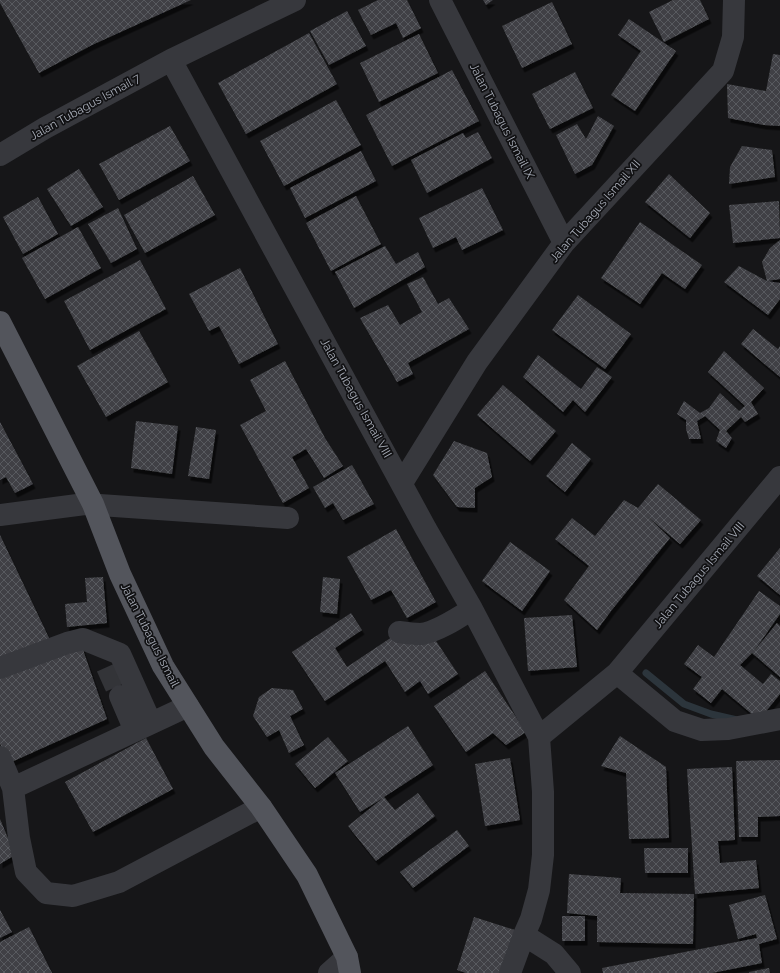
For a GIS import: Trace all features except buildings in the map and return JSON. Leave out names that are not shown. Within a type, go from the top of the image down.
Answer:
[{"type":"main road","name":"Jalan Tubagus Ismail","points":[[0,322],[93,504],[123,581],[163,666],[214,747],[261,807],[307,875],[349,965]]},
{"type":"street","name":"Jalan Tubagus Ismail 7","points":[[0,155],[45,128],[171,60],[295,0]]},
{"type":"street","name":"Jalan Tubagus Ismail IX","points":[[440,0],[564,243]]},
{"type":"street","name":"Jalan Tubagus Ismail XII","points":[[402,483],[477,362],[564,243],[723,70],[733,37],[734,0]]},
{"type":"street","name":"Jalan Tubagus Ismail VIII","points":[[171,60],[426,529],[472,609],[539,737],[543,792],[543,855],[539,890],[531,919],[510,973]]},
{"type":"street","name":"Jalan Tubagus Ismail VIII","points":[[539,737],[617,673],[780,477]]},
{"type":"street","points":[[0,515],[93,504],[288,518]]},
{"type":"street","points":[[399,632],[413,634],[429,632],[454,620],[472,609]]},
{"type":"street","points":[[0,668],[83,639],[120,654],[143,727]]},
{"type":"street","points":[[95,644],[107,667]]},
{"type":"street","points":[[617,673],[675,721],[702,730],[728,729],[780,719]]},
{"type":"street","points":[[120,696],[143,727]]},
{"type":"street","points":[[13,788],[188,706]]},
{"type":"street","points":[[0,757],[13,788],[19,838],[26,872],[46,893],[73,896],[119,882],[261,807]]},
{"type":"street","points":[[524,935],[554,954],[570,973]]},
{"type":"street","points":[[329,973],[349,965]]},
{"type":"waterway","points":[[646,673],[684,704],[711,714],[737,720]]},
{"type":"tunnel","points":[[107,667],[120,696]]}]
